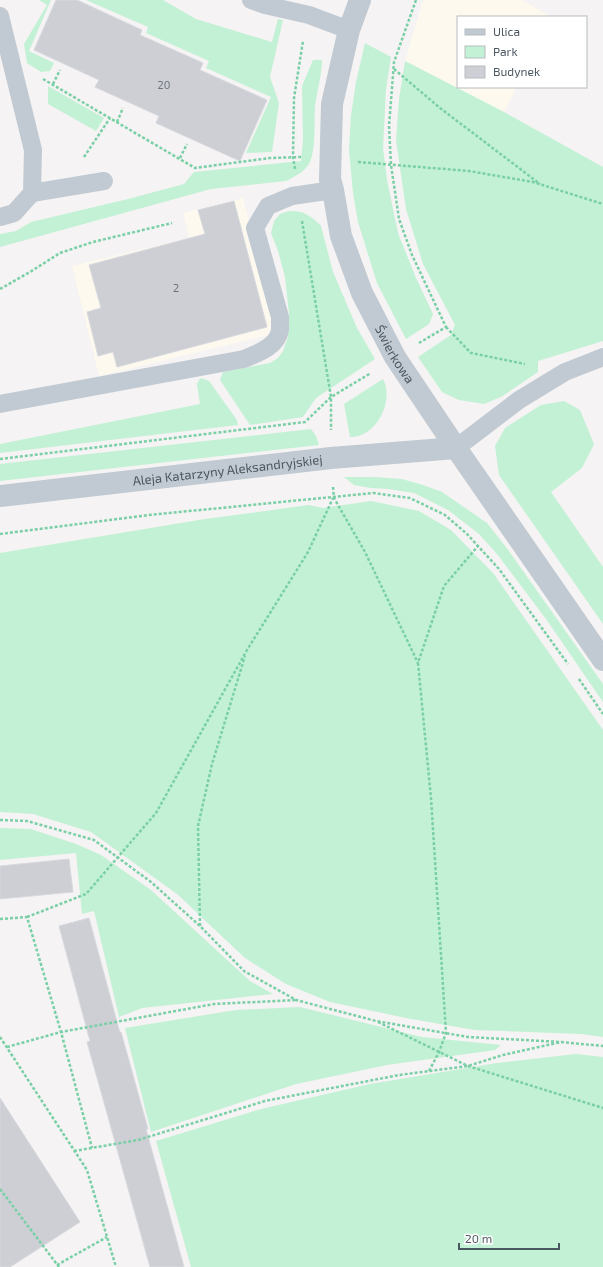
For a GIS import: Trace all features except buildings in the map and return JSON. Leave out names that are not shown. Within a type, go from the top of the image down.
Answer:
[{"type":"street","name":"Świerkowa","points":[[360,0],[349,30],[332,104],[330,179],[341,236],[362,293],[395,357],[456,448],[603,660]]},
{"type":"street","name":"Aleja Katarzyny Aleksandryjskiej","points":[[0,496],[331,458],[456,448]]},
{"type":"lane","points":[[251,0],[265,5],[309,15],[349,30]]},
{"type":"lane","points":[[0,16],[34,150],[32,193]]},
{"type":"lane","points":[[0,217],[14,213],[32,193],[104,181]]},
{"type":"lane","points":[[0,404],[244,359],[265,350],[275,341],[280,331],[280,317],[255,228],[268,206],[292,196],[333,190]]},
{"type":"lane","points":[[456,448],[519,400],[565,372],[603,358]]},
{"type":"path","points":[[416,0],[394,62],[389,126],[391,165],[399,219],[412,255],[446,327],[471,353],[565,372]]},
{"type":"path","points":[[309,15],[301,50],[294,98],[293,157],[332,397],[331,431]]},
{"type":"path","points":[[394,69],[440,108],[544,187]]},
{"type":"path","points":[[52,84],[60,70]]},
{"type":"path","points":[[39,76],[195,168],[270,158],[293,157],[469,171],[533,182],[544,187],[603,204]]},
{"type":"path","points":[[117,122],[123,108]]},
{"type":"path","points":[[64,188],[110,118]]},
{"type":"path","points":[[180,158],[187,144]]},
{"type":"path","points":[[0,289],[30,272],[60,252],[93,242],[172,223]]},
{"type":"path","points":[[0,459],[304,422],[332,397],[446,327]]},
{"type":"path","points":[[0,534],[149,515],[373,493],[410,498],[445,515],[467,534],[499,569],[572,669]]},
{"type":"path","points":[[0,919],[27,917],[86,894],[156,813],[247,650],[308,552],[334,498]]},
{"type":"path","points":[[334,498],[365,552],[418,663],[431,806],[446,1032],[439,1052],[429,1071]]},
{"type":"path","points":[[418,663],[444,586],[478,546]]},
{"type":"path","points":[[200,926],[198,826],[212,764],[247,650]]},
{"type":"path","points":[[577,676],[603,714]]},
{"type":"path","points":[[0,820],[27,821],[94,840],[151,882],[200,926],[244,971],[296,1000],[376,1021],[468,1037],[603,1046]]},
{"type":"path","points":[[27,917],[61,1032],[92,1148]]},
{"type":"path","points":[[7,1047],[61,1032],[214,1004],[296,1000]]},
{"type":"path","points":[[376,1021],[468,1066],[603,1108]]},
{"type":"path","points":[[0,1037],[87,1170],[116,1267]]},
{"type":"path","points":[[74,1151],[138,1140],[265,1101],[399,1075],[468,1066],[503,1055],[561,1042]]},
{"type":"path","points":[[0,1189],[58,1266],[107,1237]]},
{"type":"shaded area","points":[[423,0],[522,0],[549,16],[457,16],[457,88],[405,61]]},
{"type":"shaded area","points":[[457,88],[516,88],[504,112]]},
{"type":"shaded area","points":[[243,198],[277,333],[99,376],[72,266],[189,238],[183,213]]},
{"type":"green space","points":[[39,0],[51,0],[29,51],[54,63],[50,71],[41,72],[27,63],[24,44],[47,5]]},
{"type":"green space","points":[[86,0],[163,0],[196,19],[272,42],[278,19],[283,20],[270,77],[279,103],[272,152],[246,153],[271,97],[206,68],[209,61],[146,33],[148,27]]},
{"type":"green space","points":[[365,43],[391,57],[386,89],[383,148],[387,180],[398,233],[416,278],[433,314],[429,324],[406,339],[377,283],[358,222],[353,193],[349,150],[351,115],[356,82]]},
{"type":"green space","points":[[313,60],[322,60],[315,106],[313,150],[310,162],[303,171],[296,176],[286,181],[211,189],[0,247],[0,234],[16,231],[31,222],[184,184],[194,172],[301,161],[303,139],[302,86]]},
{"type":"green space","points":[[405,61],[504,112],[603,167],[603,341],[538,361],[538,372],[501,397],[484,404],[459,400],[442,392],[418,357],[451,335],[455,325],[423,264],[406,209],[396,140],[399,99]]},
{"type":"green space","points":[[48,86],[104,118],[96,131],[48,104]]},
{"type":"green space","points":[[289,211],[306,214],[321,226],[333,272],[357,328],[375,359],[316,398],[303,417],[250,425],[220,380],[223,372],[270,363],[278,358],[283,351],[288,337],[289,314],[285,277],[278,251],[271,233],[274,221],[280,214]]},
{"type":"green space","points":[[201,378],[209,381],[237,420],[238,425],[0,453],[0,444],[200,404],[197,384]]},
{"type":"green space","points":[[383,379],[387,396],[378,421],[366,433],[350,437],[344,404]]},
{"type":"green space","points":[[564,401],[580,410],[594,444],[582,468],[551,492],[603,567],[603,624],[499,475],[495,446],[505,428],[541,405]]},
{"type":"green space","points":[[311,429],[316,436],[319,445],[0,481],[0,464]]},
{"type":"green space","points":[[344,477],[402,479],[423,485],[442,492],[487,523],[506,547],[603,684],[603,702],[546,619],[497,554],[479,534],[448,510],[414,493],[354,485]]},
{"type":"green space","points":[[371,501],[419,511],[451,530],[493,573],[603,730],[603,1037],[581,1034],[475,1030],[411,1019],[330,1002],[286,984],[245,958],[177,894],[91,832],[33,814],[0,812],[0,553],[205,519],[309,505],[323,508]]},
{"type":"green space","points":[[0,828],[31,829],[76,844],[101,855],[151,890],[250,981],[273,994],[142,1008],[119,1017],[94,911],[82,914],[76,853],[0,860]]},
{"type":"green space","points":[[300,1007],[422,1037],[501,1045],[495,1050],[387,1065],[296,1084],[151,1132],[125,1028],[236,1010]]},
{"type":"green space","points":[[576,1054],[603,1057],[603,1267],[191,1267],[156,1141],[261,1109],[370,1084],[497,1063]]}]
